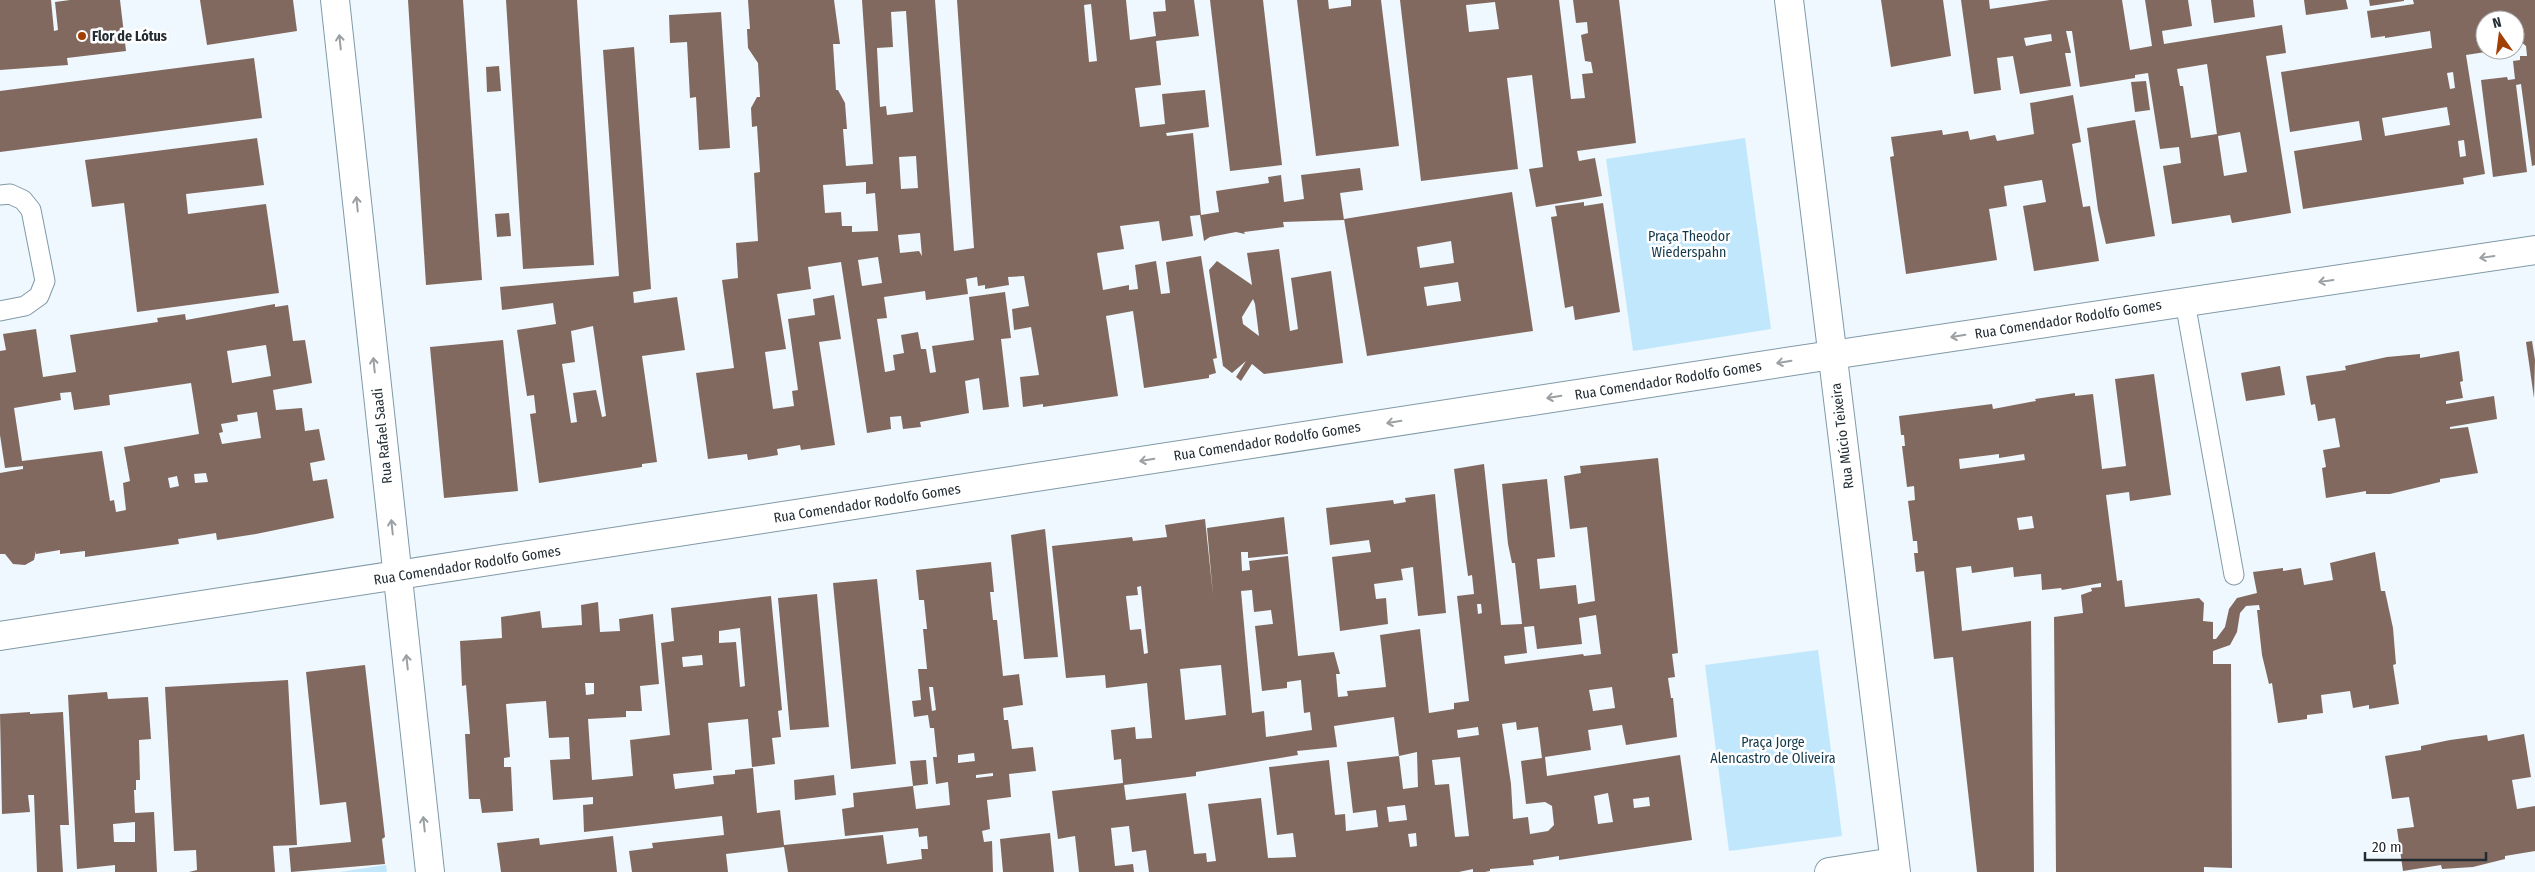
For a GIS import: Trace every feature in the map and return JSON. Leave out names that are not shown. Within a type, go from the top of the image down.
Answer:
[{"type":"street","name":"Rua Rafael Saadi","points":[[335,0],[430,872]]},
{"type":"street","name":"Rua Múcio Teixeira","points":[[1789,0],[1895,867]]},
{"type":"street","name":"Rua Comendador Rodolfo Gomes","points":[[0,636],[1832,355],[2535,250]]},
{"type":"street","points":[[1829,872],[1895,867]]},
{"type":"lane","points":[[0,195],[10,194],[23,200],[31,210],[45,281],[40,296],[25,306],[0,311]]},
{"type":"lane","points":[[2185,302],[2234,575]]},
{"type":"green space","name":"Praça Theodor Wiederspahn","points":[[1745,138],[1771,329],[1633,351],[1606,159]]},
{"type":"green space","name":"Praça Jorge Alencastro de Oliveira","points":[[1818,650],[1842,836],[1729,851],[1705,665]]},
{"type":"green space","points":[[386,865],[387,872],[340,872]]},
{"type":"building","points":[[0,0],[51,0],[54,31],[58,30],[55,2],[70,0],[120,0],[126,51],[67,58],[68,65],[0,70]]},
{"type":"building","points":[[200,0],[293,0],[297,31],[207,45]]},
{"type":"building","points":[[408,0],[463,0],[482,280],[426,285]]},
{"type":"building","points":[[506,0],[577,0],[594,265],[523,269]]},
{"type":"building","points":[[748,0],[834,0],[840,44],[833,44],[836,90],[838,90],[845,103],[847,129],[843,129],[846,166],[873,164],[862,0],[935,0],[954,251],[974,248],[957,0],[1126,0],[1130,40],[1156,36],[1153,12],[1166,11],[1165,0],[1194,0],[1199,36],[1156,41],[1161,85],[1135,88],[1140,127],[1165,124],[1162,94],[1205,90],[1209,127],[1166,133],[1167,136],[1193,133],[1201,215],[1219,212],[1216,191],[1269,183],[1268,177],[1281,175],[1284,202],[1304,199],[1301,175],[1360,168],[1363,190],[1340,193],[1344,220],[1283,222],[1284,227],[1244,232],[1245,234],[1236,232],[1210,237],[1204,241],[1200,215],[1190,216],[1193,236],[1162,241],[1159,221],[1120,226],[1124,249],[1097,253],[1103,290],[1129,285],[1129,290],[1138,289],[1135,265],[1156,261],[1161,294],[1170,293],[1166,262],[1201,256],[1217,358],[1213,359],[1216,373],[1209,375],[1209,378],[1144,388],[1133,311],[1106,316],[1118,396],[1043,407],[1043,404],[1023,407],[1020,377],[1039,375],[1031,327],[1014,330],[1012,309],[1029,306],[1024,276],[1008,277],[1009,285],[985,289],[985,285],[978,286],[977,277],[966,279],[968,294],[926,300],[925,291],[884,297],[887,318],[877,319],[885,372],[895,370],[893,355],[904,353],[901,335],[918,332],[921,349],[926,349],[930,373],[936,372],[932,346],[974,340],[969,297],[1005,292],[1011,338],[1001,339],[1009,407],[983,410],[979,378],[965,381],[969,413],[920,422],[921,427],[903,429],[901,416],[890,417],[891,429],[867,433],[841,262],[808,267],[811,289],[777,294],[786,349],[765,352],[773,409],[794,406],[792,391],[798,390],[788,319],[815,315],[813,299],[834,295],[841,339],[819,342],[835,445],[801,450],[800,445],[777,449],[778,455],[748,460],[747,454],[708,459],[696,373],[734,368],[722,280],[738,278],[736,243],[758,241],[754,173],[760,172],[757,126],[752,127],[751,108],[757,97],[760,97],[758,63],[748,48],[747,29],[750,29]],"holes":[[[1091,4],[1097,61],[1089,62],[1084,5]],[[906,11],[913,112],[887,115],[886,106],[880,107],[877,48],[893,47],[891,12]],[[916,156],[918,188],[901,189],[899,157]],[[866,182],[866,194],[875,193],[878,231],[852,232],[852,226],[842,226],[841,212],[825,213],[823,185]],[[920,233],[922,256],[919,251],[900,253],[898,235]],[[878,257],[882,283],[862,286],[858,260]]]},
{"type":"building","points":[[1210,0],[1263,0],[1282,165],[1230,171]]},
{"type":"building","points":[[1297,0],[1328,0],[1329,9],[1351,6],[1351,0],[1381,0],[1399,146],[1316,156]]},
{"type":"building","points":[[1400,0],[1559,0],[1571,99],[1585,98],[1582,74],[1593,73],[1591,62],[1585,61],[1581,35],[1588,33],[1587,22],[1576,23],[1573,0],[1619,0],[1636,143],[1577,151],[1579,161],[1595,158],[1602,196],[1536,207],[1529,169],[1543,167],[1532,75],[1507,78],[1518,169],[1421,181]],"holes":[[[1495,2],[1499,29],[1469,32],[1466,5]]]},
{"type":"building","points":[[1881,0],[1943,0],[1951,56],[1891,67]]},
{"type":"building","points":[[1961,0],[1989,0],[1990,9],[2050,0],[2122,0],[2130,50],[2152,46],[2145,0],[2188,0],[2192,26],[2162,31],[2164,44],[2282,25],[2286,53],[2266,56],[2291,213],[2232,223],[2230,215],[2172,224],[2163,166],[2181,163],[2179,147],[2160,149],[2148,73],[2135,75],[2135,78],[2080,87],[2072,31],[2066,31],[2071,53],[2065,53],[2071,86],[2020,94],[2013,56],[1997,58],[2001,90],[1974,94]],"holes":[[[2051,34],[2052,41],[2026,46],[2024,38]],[[2207,64],[2217,134],[2191,138],[2183,86],[2180,86],[2177,69]],[[2240,132],[2247,172],[2224,176],[2218,136]]]},
{"type":"building","points":[[2211,0],[2253,0],[2255,17],[2214,23]]},
{"type":"building","points":[[2304,0],[2346,0],[2348,9],[2306,15]]},
{"type":"building","points":[[2369,0],[2404,0],[2404,1],[2370,6]]},
{"type":"building","points":[[2413,0],[2535,0],[2535,165],[2532,166],[2521,84],[2516,85],[2527,172],[2493,177],[2481,80],[2507,77],[2508,80],[2515,79],[2513,61],[2525,60],[2525,56],[2527,56],[2525,45],[2525,10],[2475,10],[2475,54],[2466,55],[2485,174],[2463,178],[2464,184],[2303,209],[2294,151],[2362,140],[2359,121],[2290,132],[2281,72],[2432,48],[2430,31],[2385,38],[2385,36],[2371,38],[2367,11],[2414,4]],"holes":[[[2453,72],[2455,88],[2450,89],[2447,73]],[[2447,107],[2450,125],[2385,136],[2382,118]],[[2464,140],[2466,156],[2460,157],[2458,141]]]},
{"type":"building","points":[[721,12],[730,148],[699,150],[696,97],[690,98],[687,42],[670,43],[669,15]]},
{"type":"building","points":[[634,47],[651,289],[633,292],[634,303],[677,297],[685,350],[642,356],[657,462],[642,464],[642,467],[539,483],[530,414],[536,413],[534,395],[527,396],[517,330],[556,324],[553,303],[502,310],[500,287],[619,276],[603,50]],"holes":[[[593,326],[606,416],[602,417],[596,390],[573,393],[577,422],[571,423],[562,364],[575,362],[571,331]]]},
{"type":"building","points":[[254,58],[262,118],[0,152],[0,91]]},
{"type":"building","points":[[499,66],[501,91],[487,92],[486,67]]},
{"type":"building","points":[[2146,81],[2150,110],[2135,112],[2131,82]]},
{"type":"building","points":[[2073,95],[2081,142],[2072,144],[2083,207],[2090,206],[2099,261],[2034,271],[2023,206],[2046,202],[2042,180],[2004,186],[2007,206],[1989,209],[1997,260],[1906,274],[1890,157],[1894,156],[1891,137],[1942,130],[1943,135],[1968,131],[1970,140],[1995,135],[1997,141],[2034,134],[2030,103]]},
{"type":"building","points":[[2135,120],[2155,236],[2106,244],[2098,210],[2087,128]]},
{"type":"building","points":[[257,138],[264,185],[186,194],[188,214],[266,204],[279,293],[137,312],[124,203],[92,207],[85,160]]},
{"type":"building","points":[[1512,192],[1533,331],[1367,356],[1344,219]],"holes":[[[1451,241],[1454,263],[1420,268],[1417,247]],[[1458,282],[1461,301],[1427,306],[1424,287]]]},
{"type":"building","points":[[1584,202],[1584,206],[1603,203],[1620,312],[1575,320],[1573,306],[1565,308],[1551,217],[1557,216],[1555,206]]},
{"type":"building","points":[[509,213],[511,236],[497,237],[495,214]]},
{"type":"building","points":[[1279,249],[1290,331],[1298,329],[1291,278],[1331,271],[1343,363],[1264,374],[1252,364],[1241,381],[1236,377],[1246,361],[1232,373],[1223,366],[1209,270],[1217,261],[1252,285],[1247,253]],"holes":[[[1253,299],[1259,336],[1243,324],[1242,317]]]},
{"type":"building","points":[[275,304],[275,307],[288,305],[293,341],[305,340],[312,383],[273,390],[276,410],[302,408],[305,431],[319,429],[325,460],[310,463],[313,481],[327,479],[334,518],[256,534],[217,540],[216,533],[178,539],[179,544],[85,557],[85,551],[60,554],[60,550],[36,554],[36,551],[34,560],[25,565],[13,564],[5,554],[0,554],[0,473],[23,469],[23,466],[5,468],[0,435],[0,351],[6,350],[3,334],[36,329],[43,377],[76,372],[70,335],[158,322],[157,318],[185,314],[186,320]],"holes":[[[266,345],[271,376],[232,383],[227,351]],[[191,383],[199,434],[124,447],[130,481],[123,483],[126,510],[116,512],[114,500],[110,501],[102,451],[22,461],[14,408],[61,400],[60,393],[71,392],[74,410],[110,405],[109,395]],[[257,412],[261,438],[222,444],[219,433],[223,432],[221,424],[238,421],[237,415]],[[206,473],[208,482],[195,483],[194,474]],[[177,476],[179,486],[170,488],[168,478]]]},
{"type":"building","points":[[503,340],[518,491],[444,498],[430,347]]},
{"type":"building","points":[[2532,341],[2535,360],[2534,398],[2526,342]]},
{"type":"building","points":[[2459,351],[2463,381],[2460,382],[2463,398],[2446,401],[2446,404],[2494,396],[2497,419],[2450,427],[2450,429],[2468,427],[2478,473],[2440,479],[2440,482],[2390,494],[2366,494],[2366,491],[2326,498],[2322,468],[2326,467],[2323,450],[2340,447],[2335,418],[2318,421],[2315,404],[2311,405],[2306,376],[2346,370],[2345,366],[2387,357],[2420,354],[2420,358]]},
{"type":"building","points":[[2280,366],[2285,395],[2246,401],[2241,373]]},
{"type":"building","points":[[2154,374],[2171,495],[2130,501],[2129,492],[2106,495],[2117,581],[2122,580],[2125,607],[2199,598],[2204,603],[2203,621],[2213,622],[2213,639],[2216,639],[2225,627],[2229,609],[2237,598],[2257,593],[2253,572],[2301,568],[2304,585],[2333,580],[2330,563],[2375,552],[2381,591],[2385,591],[2393,628],[2396,664],[2393,665],[2399,704],[2369,709],[2369,705],[2353,708],[2350,691],[2321,695],[2323,713],[2307,715],[2307,719],[2278,723],[2272,683],[2269,684],[2262,655],[2257,610],[2260,610],[2259,605],[2246,606],[2240,613],[2237,632],[2230,645],[2213,651],[2213,664],[2231,664],[2232,868],[2204,867],[2204,872],[2056,872],[2054,617],[2083,613],[2081,595],[2092,591],[2091,588],[2101,587],[2101,583],[2062,590],[2061,588],[2042,590],[2041,574],[2014,577],[2013,567],[1972,573],[1971,566],[1956,568],[1962,631],[2031,621],[2034,872],[1977,872],[1953,657],[1934,659],[1924,571],[1916,572],[1914,553],[1918,553],[1917,541],[1913,541],[1908,501],[1915,500],[1914,486],[1907,487],[1902,446],[1905,446],[1904,435],[1901,435],[1899,416],[1992,404],[1993,409],[2036,401],[2035,399],[2075,393],[2075,396],[2093,394],[2102,469],[2126,466],[2115,379]],"holes":[[[1999,454],[1999,458],[2024,454],[2025,460],[1960,469],[1959,459]],[[2032,516],[2034,528],[2019,530],[2017,518]]]},
{"type":"building","points":[[1658,458],[1678,653],[1672,654],[1675,677],[1668,678],[1671,698],[1673,698],[1677,737],[1626,745],[1622,725],[1588,730],[1591,750],[1545,757],[1547,776],[1680,755],[1692,840],[1559,860],[1559,856],[1533,860],[1534,865],[1490,869],[1490,871],[1485,872],[1473,872],[1473,869],[1459,872],[1149,872],[1146,850],[1132,852],[1129,826],[1111,828],[1115,866],[1133,864],[1134,872],[1079,872],[1075,836],[1058,839],[1052,791],[1123,783],[1121,759],[1114,760],[1111,730],[1135,727],[1136,739],[1152,738],[1147,683],[1106,688],[1105,675],[1066,678],[1052,546],[1132,537],[1133,541],[1167,537],[1165,525],[1205,519],[1213,595],[1207,528],[1284,517],[1288,554],[1248,558],[1248,552],[1241,552],[1242,571],[1250,570],[1249,561],[1288,556],[1298,656],[1334,652],[1340,674],[1336,674],[1338,697],[1348,696],[1347,691],[1386,687],[1380,635],[1420,629],[1429,713],[1454,709],[1454,703],[1469,701],[1457,596],[1474,594],[1472,575],[1468,576],[1454,469],[1484,464],[1501,625],[1522,624],[1515,563],[1512,563],[1508,544],[1502,484],[1547,479],[1555,557],[1537,559],[1540,589],[1576,585],[1578,604],[1595,601],[1587,527],[1570,529],[1564,476],[1581,473],[1580,466]],"holes":[[[1141,586],[1148,653],[1144,654],[1141,629],[1130,630],[1126,596],[1138,595],[1137,587]],[[1252,590],[1254,612],[1271,610],[1273,624],[1255,626],[1262,691],[1287,688],[1287,682],[1301,680],[1304,713],[1310,712],[1312,730],[1266,737],[1264,711],[1252,713],[1241,591]],[[1477,604],[1481,604],[1482,613],[1478,614]],[[1596,615],[1601,654],[1584,656],[1583,654],[1505,664],[1504,656],[1527,653],[1524,627],[1534,626],[1537,649],[1582,644],[1579,618]],[[1221,665],[1226,715],[1185,720],[1180,669]],[[1612,687],[1615,708],[1593,711],[1589,690]],[[1394,717],[1399,756],[1347,762],[1353,813],[1376,810],[1378,827],[1346,831],[1345,814],[1335,815],[1329,760],[1269,767],[1277,835],[1293,833],[1296,857],[1268,858],[1261,798],[1208,804],[1216,861],[1207,862],[1206,853],[1194,854],[1186,793],[1126,800],[1124,785],[1196,776],[1196,772],[1298,755],[1297,751],[1337,747],[1334,726]],[[1516,722],[1517,730],[1538,727],[1542,758],[1521,761],[1526,804],[1545,802],[1552,806],[1554,825],[1548,831],[1530,834],[1528,817],[1513,819],[1511,784],[1502,724]],[[1478,727],[1479,735],[1458,738],[1457,730]],[[1417,752],[1418,787],[1403,789],[1399,756]],[[1460,757],[1469,836],[1455,837],[1449,784],[1435,785],[1432,760]],[[1608,793],[1613,822],[1598,824],[1594,796]],[[1649,797],[1650,806],[1634,808],[1633,799]],[[1405,805],[1407,820],[1389,822],[1387,807]],[[1416,833],[1417,846],[1410,847],[1408,834]]]},
{"type":"building","points":[[1435,494],[1446,613],[1418,616],[1413,567],[1401,569],[1403,580],[1374,584],[1376,599],[1386,598],[1388,624],[1340,631],[1332,557],[1371,552],[1369,540],[1330,545],[1326,508],[1393,500],[1394,504],[1406,502],[1405,498]]},
{"type":"building","points":[[1045,529],[1058,657],[1024,659],[1011,535]]},
{"type":"building","points":[[991,562],[994,592],[990,592],[993,620],[997,620],[1003,676],[1019,674],[1023,705],[1003,708],[1004,720],[1008,720],[1012,749],[1033,747],[1036,771],[1009,774],[1011,797],[987,800],[990,829],[982,831],[984,842],[992,841],[993,872],[788,872],[784,847],[726,854],[728,872],[632,872],[629,851],[653,848],[652,843],[724,835],[722,816],[584,832],[583,805],[593,804],[593,797],[553,800],[550,760],[570,759],[569,737],[549,738],[546,701],[506,704],[510,757],[504,758],[504,767],[511,767],[513,811],[482,813],[480,799],[469,799],[465,734],[470,734],[466,685],[462,686],[460,641],[502,638],[501,617],[540,611],[542,628],[582,625],[581,605],[598,602],[600,632],[620,631],[619,619],[653,614],[659,684],[640,686],[642,711],[626,711],[626,717],[588,719],[592,780],[633,776],[630,740],[670,735],[661,643],[674,641],[671,608],[771,596],[782,710],[778,711],[781,737],[772,738],[775,764],[752,767],[748,719],[708,723],[712,770],[673,774],[675,789],[714,784],[713,776],[735,774],[735,770],[753,768],[757,813],[780,810],[784,845],[883,835],[887,864],[922,859],[921,849],[928,849],[927,836],[919,837],[918,828],[845,836],[842,809],[854,807],[853,793],[913,786],[916,809],[950,805],[948,782],[936,784],[933,757],[937,757],[934,728],[930,728],[928,715],[914,717],[912,701],[921,700],[918,669],[927,669],[923,629],[927,629],[924,600],[919,600],[916,570]],"holes":[[[740,628],[745,686],[740,687],[736,642],[719,643],[719,631]],[[702,655],[703,665],[683,667],[682,657]],[[585,683],[594,683],[594,694],[586,695]],[[929,687],[933,687],[936,710],[932,711]],[[974,753],[975,761],[958,763],[958,755]],[[993,773],[993,776],[976,778],[976,775]]]},
{"type":"building","points":[[877,579],[896,764],[851,769],[833,583]]},
{"type":"building","points":[[817,594],[829,727],[790,730],[778,598]]},
{"type":"building","points":[[365,665],[385,837],[382,839],[385,864],[291,872],[289,848],[351,842],[346,802],[320,805],[306,672]]},
{"type":"building","points":[[288,680],[297,845],[273,846],[275,872],[189,872],[197,870],[196,850],[174,851],[165,687]]},
{"type":"building","points":[[107,692],[108,699],[148,697],[151,739],[139,740],[140,780],[136,780],[136,790],[134,790],[135,813],[154,812],[157,872],[115,872],[115,865],[77,869],[68,695]],"holes":[[[135,822],[135,842],[114,842],[113,824]]]},
{"type":"building","points":[[30,712],[30,714],[63,712],[69,825],[60,825],[63,872],[37,872],[34,795],[28,795],[30,812],[2,814],[0,714]]},
{"type":"building","points":[[2524,734],[2531,777],[2512,780],[2517,809],[2535,806],[2535,851],[2505,856],[2505,859],[2473,867],[2442,869],[2441,865],[2403,871],[2397,829],[2414,827],[2409,797],[2392,799],[2385,756],[2421,750],[2421,746],[2450,740],[2487,735],[2488,741]]},
{"type":"building","points":[[926,760],[928,784],[913,786],[910,761]]},
{"type":"building","points":[[834,775],[836,795],[795,800],[794,780]]},
{"type":"building","points":[[1050,833],[1054,872],[1003,872],[1000,839]]},
{"type":"building","points":[[613,836],[617,872],[501,872],[497,843],[539,838],[540,845]]},
{"type":"place","name":"Flor de Lótus","points":[[82,36]]}]
